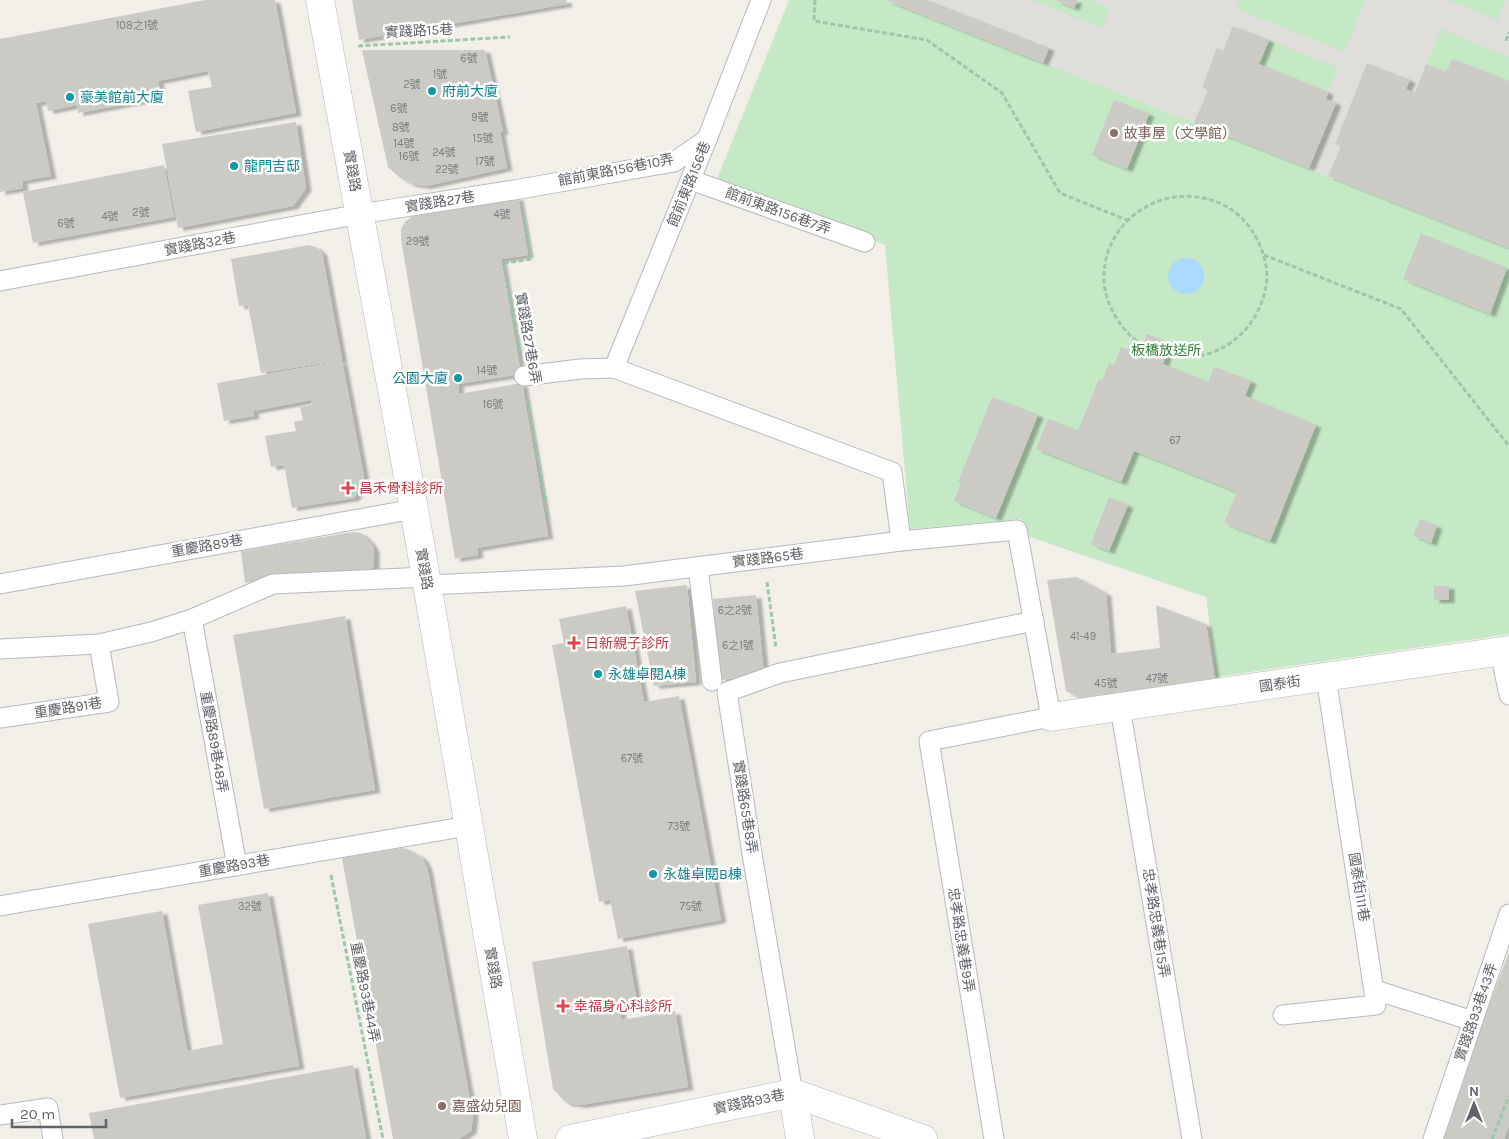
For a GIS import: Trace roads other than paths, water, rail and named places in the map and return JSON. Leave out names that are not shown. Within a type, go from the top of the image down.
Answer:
[{"type":"street","name":"實踐路","points":[[320,0],[414,509],[523,1139]]},
{"type":"street","name":"國泰街","points":[[1051,717],[1504,650]]},
{"type":"street","name":"實踐路93巷","points":[[570,1139],[793,1092],[923,1139]]},
{"type":"street","points":[[793,1092],[800,1139]]},
{"type":"lane","name":"館前東路156巷","points":[[614,368],[691,180],[761,0]]},
{"type":"lane","name":"館前東路156巷10弄","points":[[520,189],[674,162],[707,139]]},
{"type":"lane","name":"館前東路156巷7弄","points":[[691,180],[865,242]]},
{"type":"lane","name":"實踐路27巷","points":[[360,214],[520,189]]},
{"type":"lane","name":"實踐路32巷","points":[[0,281],[360,214]]},
{"type":"lane","points":[[524,376],[614,368],[892,472],[901,540]]},
{"type":"lane","name":"重慶路89巷","points":[[0,584],[414,509]]},
{"type":"lane","name":"實踐路65巷","points":[[426,581],[624,576],[901,540],[1017,530],[1051,717]]},
{"type":"lane","points":[[698,567],[712,681]]},
{"type":"lane","points":[[0,649],[99,644],[151,632],[192,619],[273,584],[426,581]]},
{"type":"lane","name":"重慶路89巷48弄","points":[[192,619],[237,866]]},
{"type":"lane","name":"實踐路65巷8弄","points":[[793,1092],[753,860],[727,692],[780,673],[1034,621]]},
{"type":"lane","name":"重慶路91巷","points":[[0,718],[109,702],[99,644]]},
{"type":"lane","points":[[1504,650],[1509,695]]},
{"type":"lane","name":"國泰街111巷","points":[[1326,677],[1375,990]]},
{"type":"lane","name":"忠孝路忠義巷15弄","points":[[1120,707],[1192,1139]]},
{"type":"lane","name":"忠孝路忠義巷9弄","points":[[994,1139],[928,740],[1051,717]]},
{"type":"lane","name":"重慶路93巷","points":[[0,906],[468,826]]},
{"type":"lane","name":"實踐路93巷43弄","points":[[1432,1139],[1509,914]]},
{"type":"lane","points":[[1283,1015],[1376,1005],[1375,990],[1473,1021]]},
{"type":"lane","points":[[0,1115],[48,1108],[53,1139]]},
{"type":"water","points":[[1186,258],[1198,264],[1204,276],[1198,288],[1186,294],[1174,288],[1168,276],[1174,264]]},
{"type":"place","name":"府前大廈","points":[[432,91]]},
{"type":"place","name":"豪美館前大廈","points":[[70,97]]},
{"type":"place","name":"故事屋（文學館）","points":[[1114,133]]},
{"type":"place","name":"龍門吉邸","points":[[234,166]]},
{"type":"place","name":"公園大廈","points":[[458,378]]},
{"type":"place","name":"昌禾骨科診所","points":[[348,488]]},
{"type":"place","name":"日新親子診所","points":[[574,643]]},
{"type":"place","name":"永雄卓閱A棟","points":[[598,674]]},
{"type":"place","name":"永雄卓閱B棟","points":[[653,874]]},
{"type":"place","name":"幸福身心科診所","points":[[563,1006]]},
{"type":"place","name":"嘉盛幼兒園","points":[[442,1106]]},
{"type":"park label","name":"板橋放送所","points":[[1166,350]]}]
